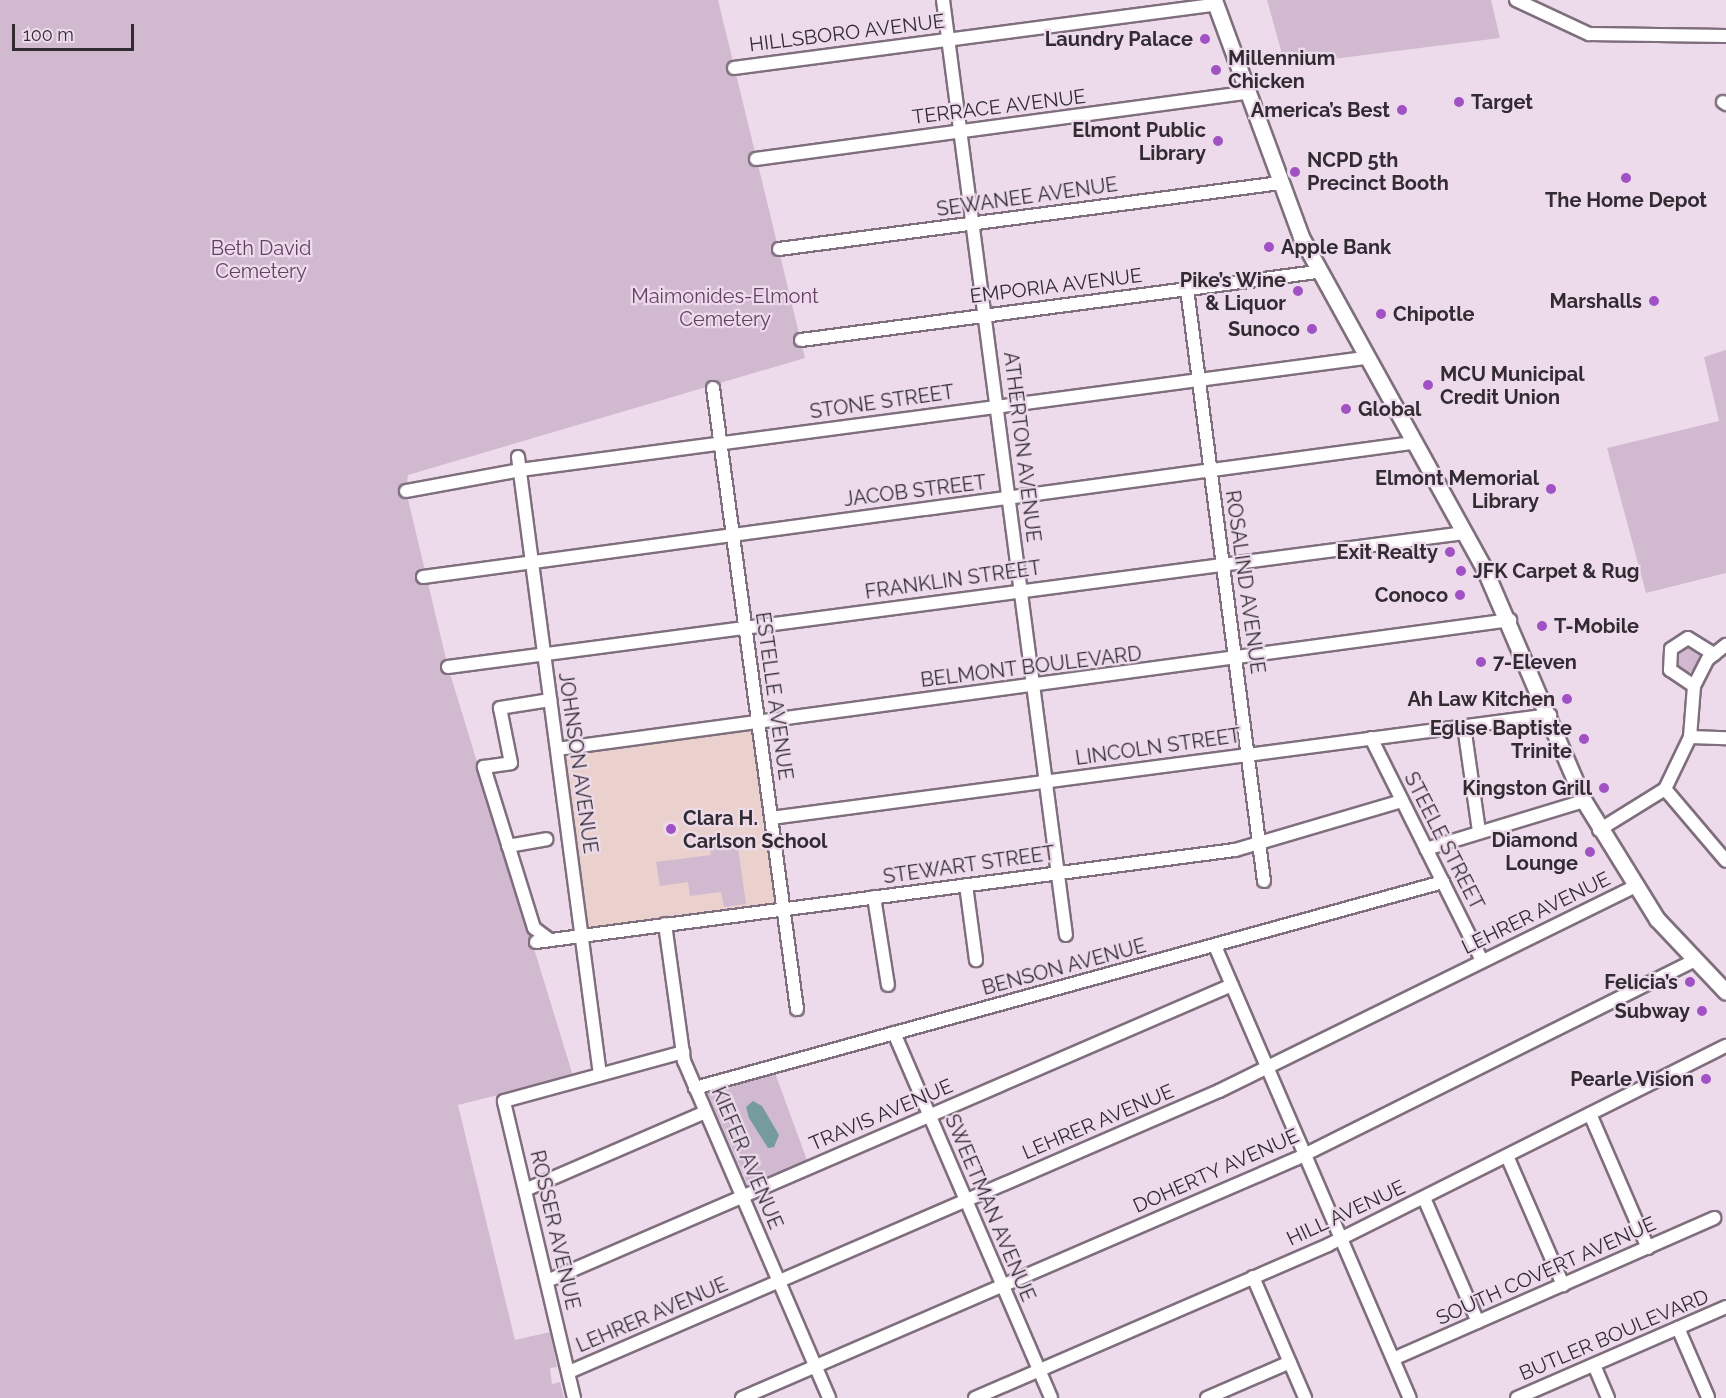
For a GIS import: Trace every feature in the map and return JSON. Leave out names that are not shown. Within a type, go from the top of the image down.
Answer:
[{"type":"main road","points":[[1214,2],[1280,183],[1317,272],[1411,443],[1464,533],[1510,620],[1584,801],[1633,887],[1726,992]]},
{"type":"street","name":"ATHERTON AVENUE","points":[[943,0],[1066,935]]},
{"type":"street","points":[[1516,0],[1573,29],[1599,35],[1726,36]]},
{"type":"street","name":"HILLSBORO AVENUE","points":[[734,68],[1214,2]]},
{"type":"street","name":"TERRACE AVENUE","points":[[756,159],[1246,93]]},
{"type":"street","name":"SEWANEE AVENUE","points":[[779,249],[1280,183]]},
{"type":"street","name":"EMPORIA AVENUE","points":[[801,340],[1317,272]]},
{"type":"street","name":"ROSALIND AVENUE","points":[[1186,289],[1264,881]]},
{"type":"street","name":"STONE STREET","points":[[406,491],[519,463],[722,443],[1365,358]]},
{"type":"street","name":"ESTELLE AVENUE","points":[[713,388],[797,1009]]},
{"type":"street","name":"JACOB STREET","points":[[423,577],[1211,472],[1411,443]]},
{"type":"street","name":"JOHNSON AVENUE","points":[[519,463],[600,1075]]},
{"type":"street","name":"FRANKLIN STREET","points":[[448,667],[1464,533]]},
{"type":"street","name":"BELMONT BOULEVARD","points":[[557,749],[1510,620]]},
{"type":"street","points":[[1694,686],[1670,670],[1671,649],[1688,638],[1714,654]]},
{"type":"street","points":[[1599,830],[1665,789],[1690,737],[1694,686],[1714,654],[1726,645]]},
{"type":"street","points":[[550,700],[500,708],[511,763],[484,767],[534,928],[550,940]]},
{"type":"street","name":"LINCOLN STREET","points":[[771,818],[1550,715]]},
{"type":"street","points":[[1464,726],[1479,832]]},
{"type":"street","points":[[1690,737],[1726,738]]},
{"type":"street","name":"STEELE STREET","points":[[1371,738],[1482,961]]},
{"type":"street","points":[[1665,789],[1725,859]]},
{"type":"street","name":"STEWART STREET","points":[[536,942],[1058,873],[1259,842],[1402,801]]},
{"type":"street","points":[[1426,849],[1584,801]]},
{"type":"street","points":[[508,846],[546,839]]},
{"type":"street","name":"BENSON AVENUE","points":[[695,1088],[1443,882]]},
{"type":"street","points":[[966,885],[976,960]]},
{"type":"street","name":"LEHRER AVENUE","points":[[568,1372],[1268,1068],[1633,887]]},
{"type":"street","points":[[874,897],[888,985]]},
{"type":"street","name":"KIEFER AVENUE","points":[[665,924],[683,1052],[695,1088],[829,1398]]},
{"type":"street","points":[[1215,946],[1410,1398]]},
{"type":"street","name":"DOHERTY AVENUE","points":[[742,1398],[1304,1154],[1696,960]]},
{"type":"street","name":"TRAVIS AVENUE","points":[[547,1281],[1232,985]]},
{"type":"street","name":"SWEETMAN AVENUE","points":[[894,1033],[1051,1398]]},
{"type":"street","name":"HILL AVENUE","points":[[975,1398],[1341,1239],[1726,1046]]},
{"type":"street","points":[[600,1075],[683,1052]]},
{"type":"street","name":"ROSSER AVENUE","points":[[574,1398],[504,1101],[600,1075]]},
{"type":"street","points":[[525,1190],[705,1112]]},
{"type":"street","points":[[1590,1114],[1648,1248]]},
{"type":"street","points":[[1507,1156],[1563,1285]]},
{"type":"street","points":[[1424,1198],[1478,1322]]},
{"type":"street","name":"SOUTH COVERT AVENUE","points":[[1393,1359],[1714,1218]]},
{"type":"street","points":[[1253,1277],[1305,1398]]},
{"type":"street","name":"BUTLER BOULEVARD","points":[[1517,1398],[1726,1307]]},
{"type":"street","points":[[1678,1328],[1708,1397]]},
{"type":"street","points":[[1208,1398],[1290,1362]]},
{"type":"street","points":[[1594,1365],[1608,1398]]},
{"type":"shaded area","name":"Clara H. Carlson School","points":[[756,726],[781,906],[587,934],[562,753]]},
{"type":"shaded area","points":[[753,1101],[762,1106],[779,1135],[774,1147],[768,1148],[749,1118],[746,1107]]},
{"type":"green space","name":"Beth David Cemetery","points":[[0,0],[718,0],[805,358],[408,475],[406,491],[448,667],[573,1076],[458,1105],[515,1340],[550,1332],[557,1367],[550,1368],[552,1384],[560,1382],[564,1398],[0,1398]]},
{"type":"green space","points":[[1267,0],[1491,0],[1500,38],[1285,65]]},
{"type":"green space","points":[[1726,350],[1726,573],[1646,593],[1607,448],[1719,421],[1704,357]]},
{"type":"green space","points":[[1688,646],[1698,649],[1701,659],[1698,669],[1688,672],[1678,669],[1675,659],[1678,649]]},
{"type":"green space","points":[[737,840],[746,904],[724,907],[721,892],[690,896],[688,882],[660,886],[656,862],[711,855],[709,843]]},
{"type":"green space","points":[[775,1073],[807,1160],[748,1185],[707,1092]]},
{"type":"place","name":"Laundry Palace","points":[[1205,39]]},
{"type":"place","name":"Millennium Chicken","points":[[1216,70]]},
{"type":"place","name":"Target","points":[[1459,102]]},
{"type":"place","name":"America’s Best","points":[[1402,110]]},
{"type":"place","name":"Elmont Public Library","points":[[1218,141]]},
{"type":"place","name":"NCPD 5th Precinct Booth","points":[[1295,172]]},
{"type":"place","name":"The Home Depot","points":[[1626,178]]},
{"type":"place","name":"Apple Bank","points":[[1269,247]]},
{"type":"place","name":"Pike’s Wine & Liquor","points":[[1298,291]]},
{"type":"place","name":"Marshalls","points":[[1654,301]]},
{"type":"place","name":"Chipotle","points":[[1381,314]]},
{"type":"place","name":"Sunoco","points":[[1312,329]]},
{"type":"place","name":"MCU Municipal Credit Union","points":[[1428,385]]},
{"type":"place","name":"Global","points":[[1346,409]]},
{"type":"place","name":"Elmont Memorial Library","points":[[1551,489]]},
{"type":"place","name":"Exit Realty","points":[[1450,552]]},
{"type":"place","name":"JFK Carpet & Rug","points":[[1461,571]]},
{"type":"place","name":"Conoco","points":[[1460,595]]},
{"type":"place","name":"T-Mobile","points":[[1542,626]]},
{"type":"place","name":"7-Eleven","points":[[1481,662]]},
{"type":"place","name":"Ah Law Kitchen","points":[[1567,699]]},
{"type":"place","name":"Eglise Baptiste Trinite","points":[[1584,739]]},
{"type":"place","name":"Kingston Grill","points":[[1604,788]]},
{"type":"place","name":"Clara H. Carlson School","points":[[671,829]]},
{"type":"place","name":"Diamond Lounge","points":[[1590,852]]},
{"type":"place","name":"Felicia’s","points":[[1690,982]]},
{"type":"place","name":"Subway","points":[[1702,1011]]},
{"type":"place","name":"Pearle Vision","points":[[1706,1079]]},
{"type":"park label","name":"Maimonides-Elmont Cemetery","points":[[725,308]]}]
